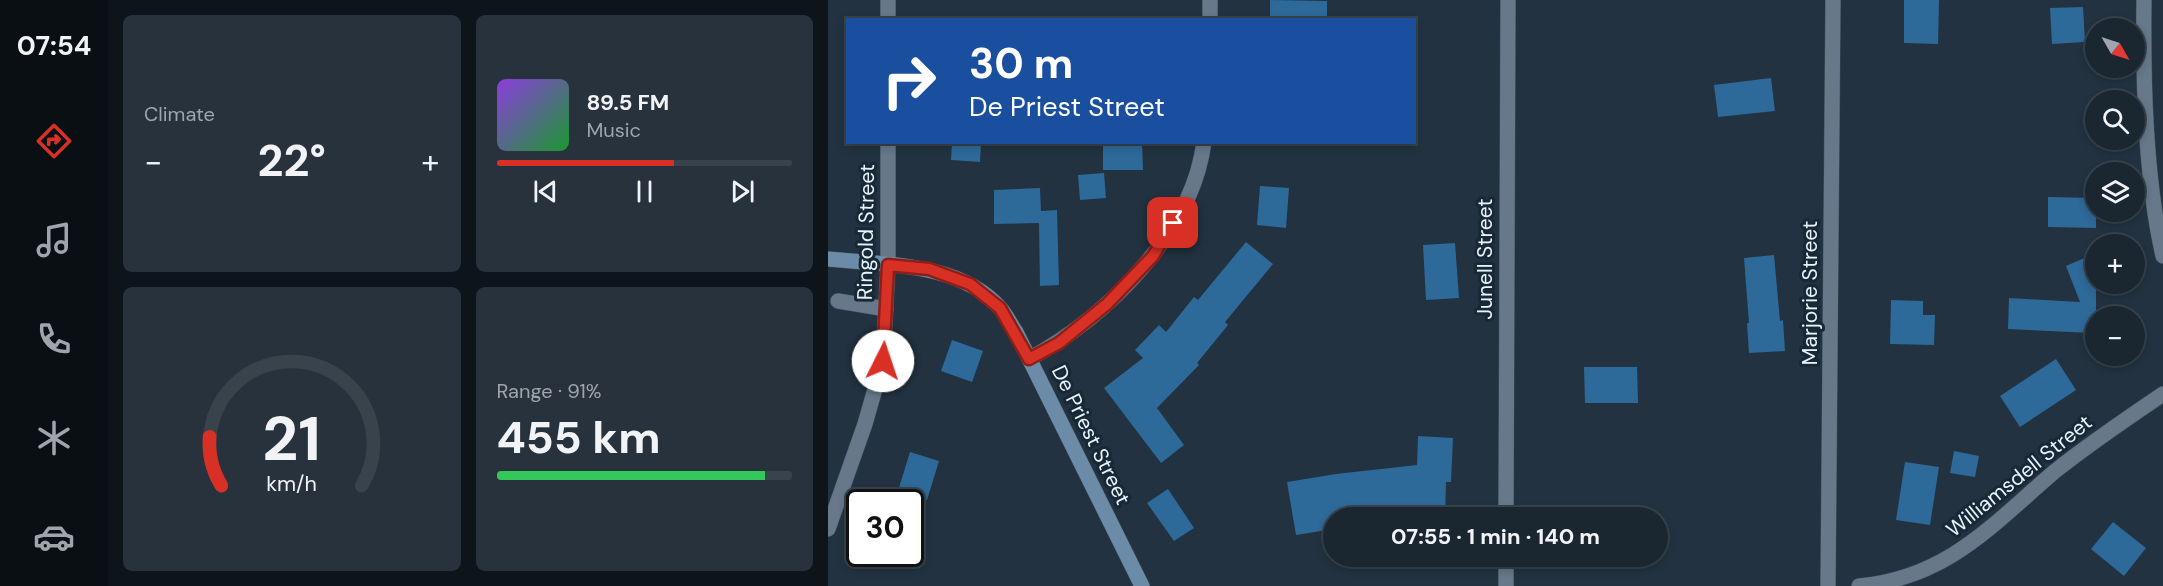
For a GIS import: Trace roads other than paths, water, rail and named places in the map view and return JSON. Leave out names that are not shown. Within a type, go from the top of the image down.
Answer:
[{"type":"street","points":[[888,0],[888,18]]},
{"type":"street","points":[[1210,0],[1210,18]]},
{"type":"street","name":"Junell Street","points":[[1506,507],[1508,0]]},
{"type":"street","name":"Marjorie Street","points":[[1828,586],[1833,0]]},
{"type":"street","points":[[2144,0],[2145,103],[2153,192],[2163,256]]},
{"type":"street","name":"Ringold Street","points":[[828,529],[865,424],[883,361],[888,265],[888,144]]},
{"type":"street","points":[[1029,359],[1059,343],[1107,304],[1153,256],[1183,207],[1202,159],[1204,144]]},
{"type":"street","name":"De Priest Street","points":[[828,259],[929,269],[970,284],[1000,308],[1029,359],[1142,586]]},
{"type":"street","points":[[838,301],[886,309]]},
{"type":"street","name":"Williamsdell Street","points":[[1859,586],[1912,574],[1957,554],[1992,529],[2055,472],[2119,423],[2163,394]]},
{"type":"street","points":[[1506,567],[1506,586]]}]
